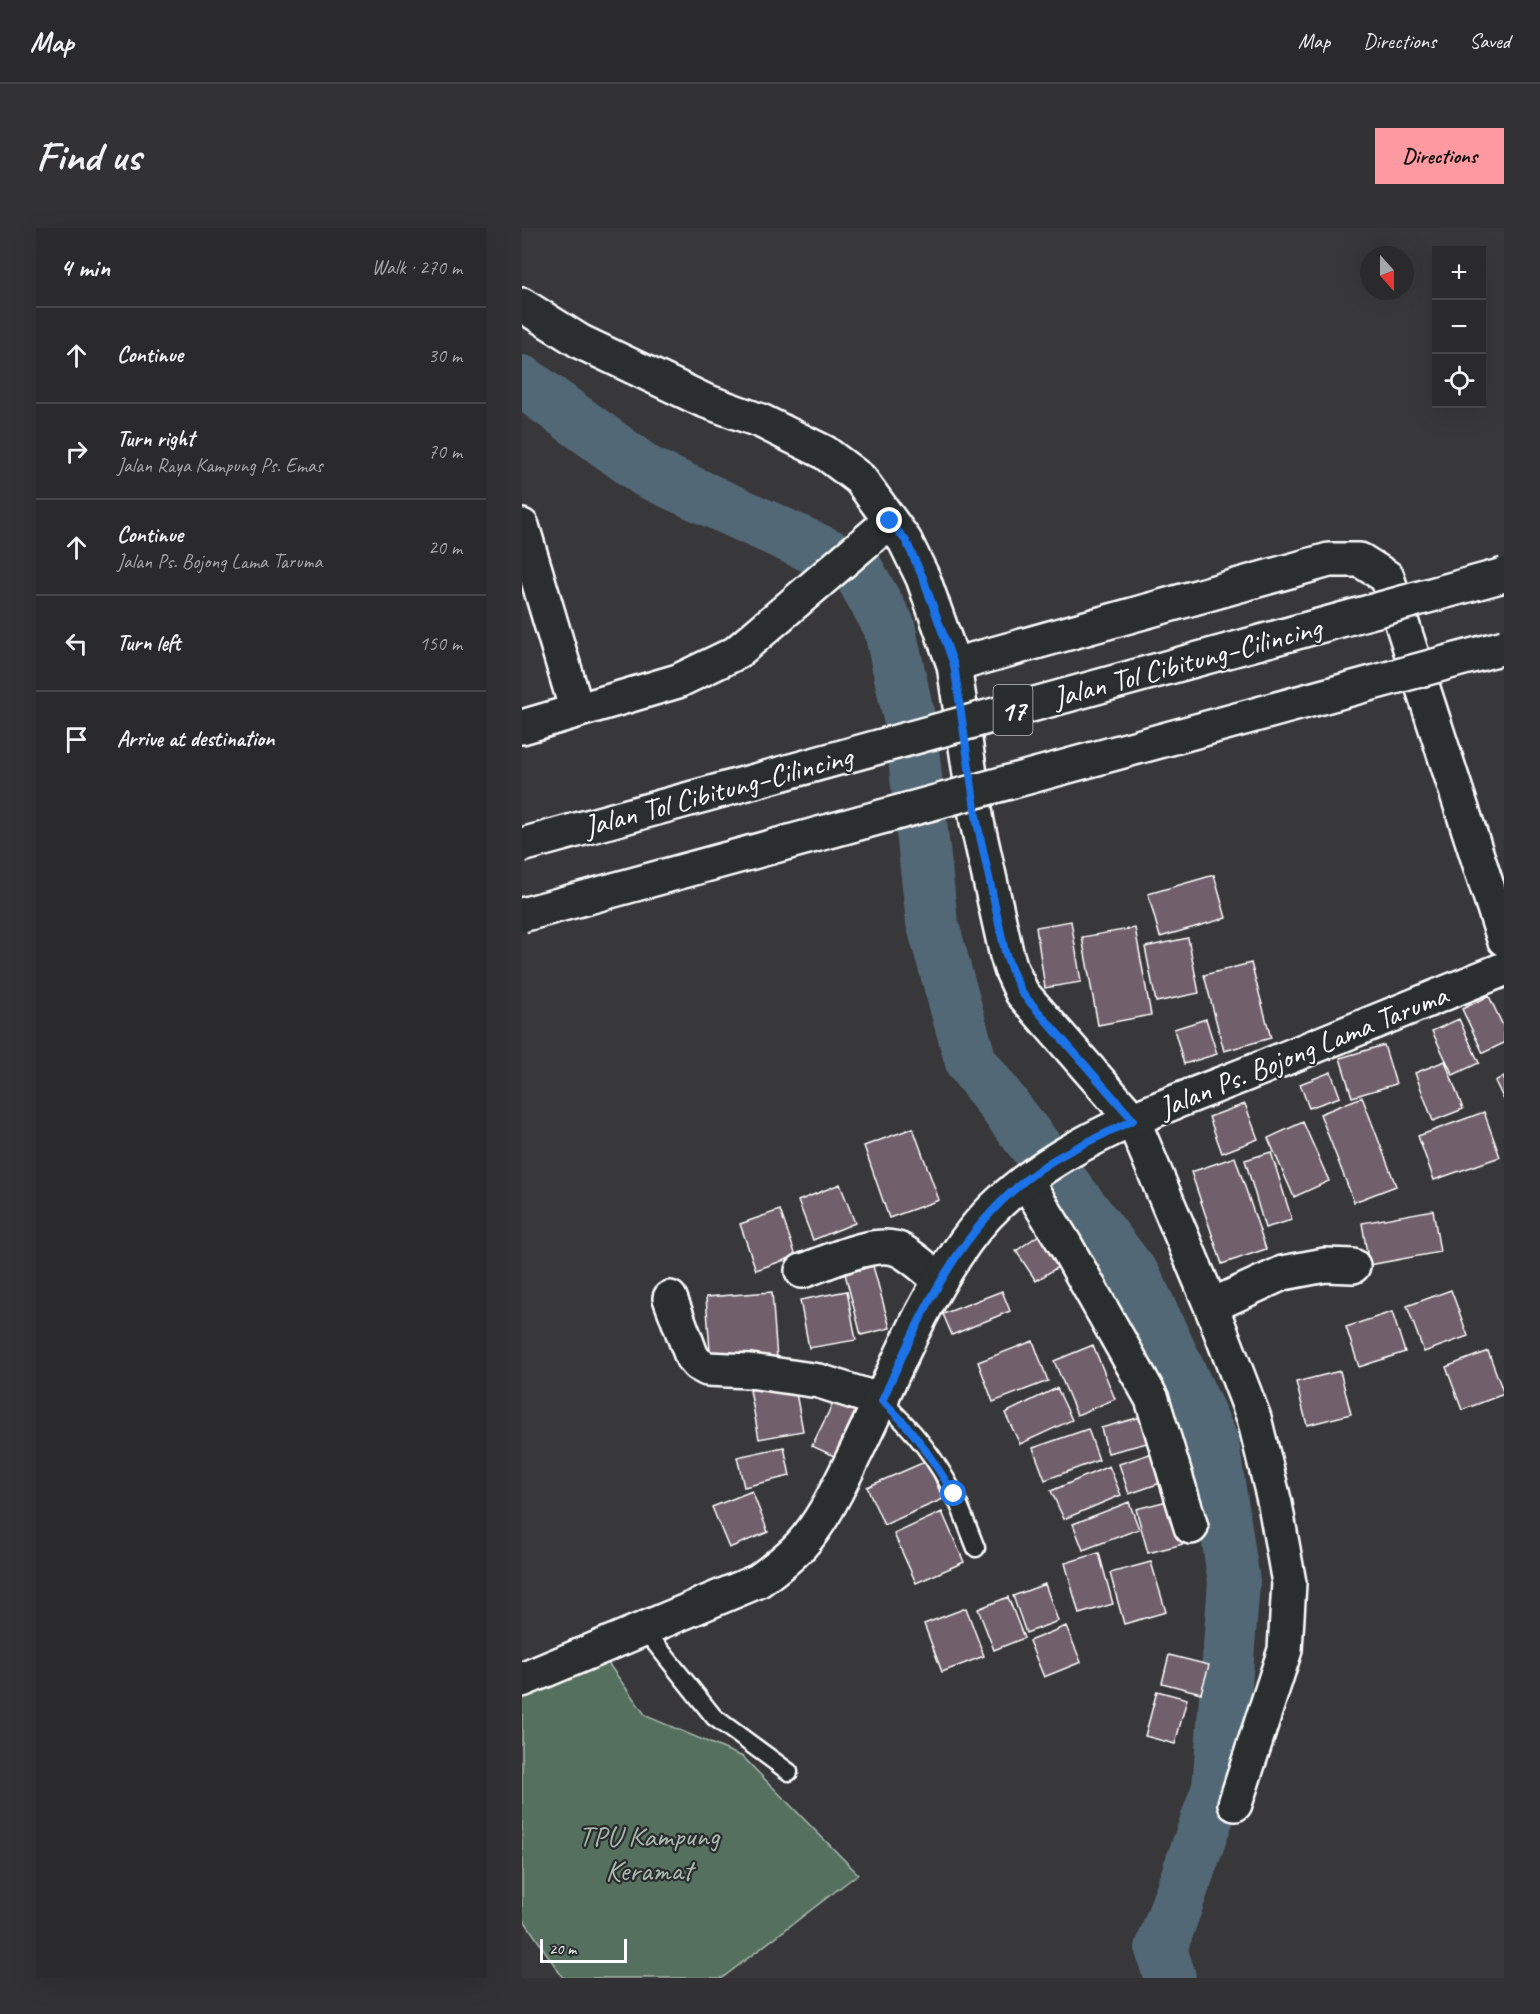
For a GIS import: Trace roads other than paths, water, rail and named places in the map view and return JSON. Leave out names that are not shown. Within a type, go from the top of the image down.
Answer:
[{"type":"main road","points":[[522,305],[591,347],[702,400],[761,421],[824,452],[860,479],[906,541],[923,578],[954,665],[977,822],[1011,969],[1022,993],[1133,1120],[1211,1306],[1254,1418],[1275,1504],[1288,1583],[1285,1650],[1235,1804]]},
{"type":"main road","points":[[522,727],[678,681],[736,653],[890,521]]},
{"type":"main road","points":[[522,526],[534,608],[577,711]]},
{"type":"main road","points":[[954,665],[1329,560],[1360,560],[1387,577],[1504,939]]},
{"type":"main road","name":"Jalan Tol Cibitung–Cilincing","points":[[522,845],[1504,575]]},
{"type":"main road","name":"17","points":[[522,915],[1504,647]]},
{"type":"main road","name":"Jalan Ps. Bojong Lama Taruma","points":[[522,1680],[758,1581],[802,1544],[817,1524],[882,1401],[917,1321],[940,1280],[966,1240],[995,1206],[1033,1175],[1069,1152],[1133,1120],[1504,969]]},
{"type":"main road","points":[[1033,1175],[1066,1246],[1152,1399],[1191,1527]]},
{"type":"main road","points":[[802,1271],[870,1248],[884,1246],[901,1250],[940,1280]]},
{"type":"main road","points":[[1211,1306],[1283,1273],[1325,1265],[1353,1266]]},
{"type":"main road","points":[[670,1298],[692,1357],[707,1369],[750,1371],[819,1381],[882,1401]]},
{"type":"lane","points":[[882,1401],[921,1441],[954,1494],[976,1548]]},
{"type":"lane","points":[[643,1628],[714,1718],[789,1772]]},
{"type":"waterway","points":[[522,381],[647,472],[856,567],[889,626],[910,722],[932,922],[971,1062],[1137,1280],[1213,1443],[1234,1582],[1218,1788],[1161,1949],[1170,1978]]},
{"type":"park label","name":"TPU Kampung Keramat","points":[[649,1853]]}]
